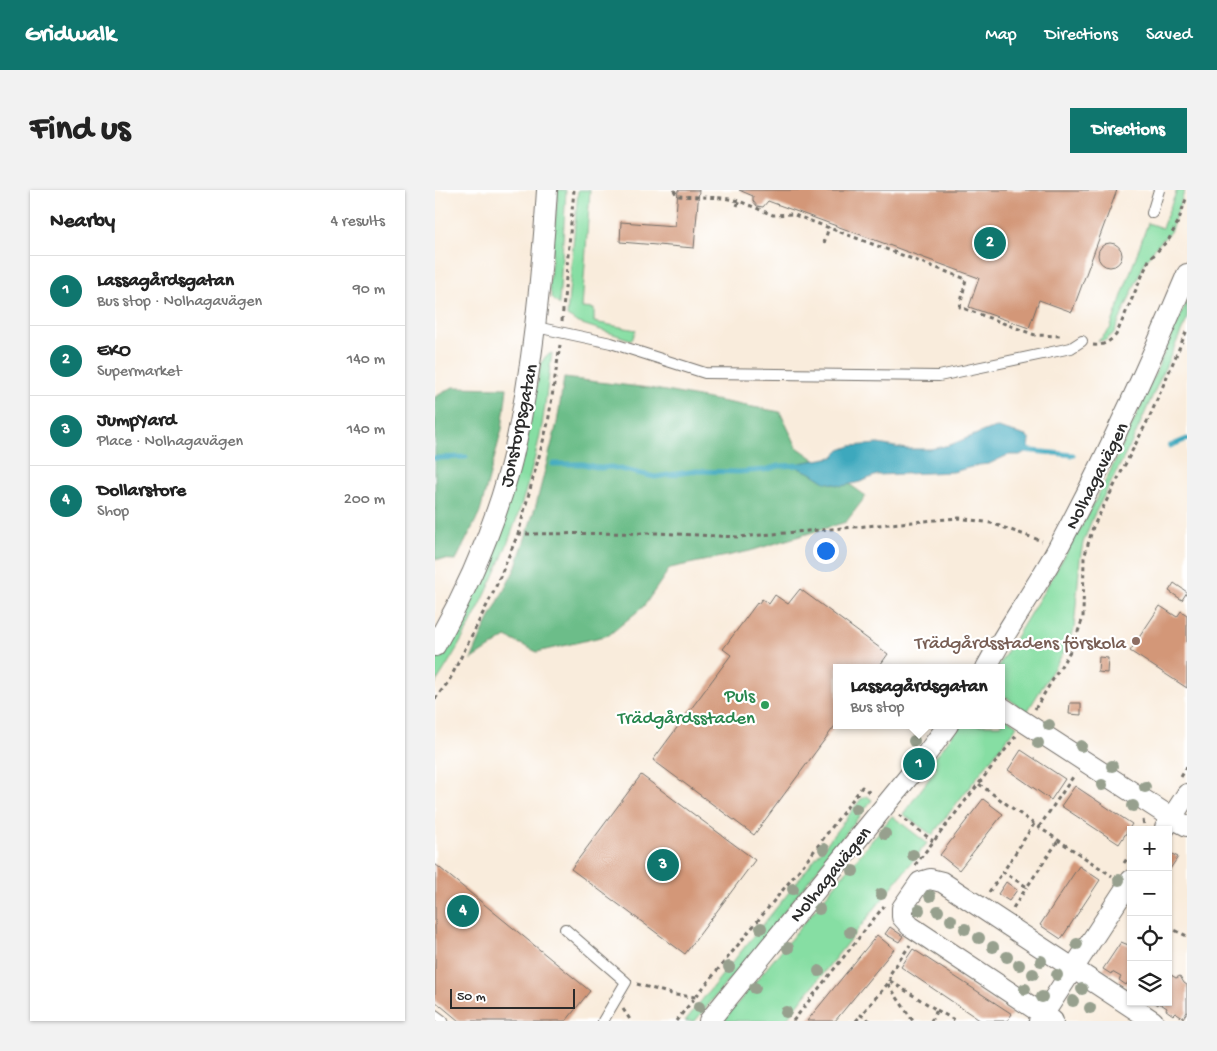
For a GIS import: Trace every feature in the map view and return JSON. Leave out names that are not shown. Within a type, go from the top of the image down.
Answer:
[{"type":"street","name":"Jonstorpsgatan","points":[[435,646],[469,580],[491,527],[509,475],[521,419],[536,327],[547,190]]},
{"type":"street","name":"Nolhagavägen","points":[[988,664],[1059,547],[1106,456],[1156,348],[1187,274]]},
{"type":"street","points":[[1005,707],[1035,715],[1174,825],[1183,787]]},
{"type":"street","name":"Nolhagavägen","points":[[709,1021],[919,764],[945,729]]},
{"type":"street","points":[[1123,879],[1073,970],[1045,1019],[910,926],[902,917],[902,908],[920,882],[929,879],[942,882],[1073,970],[1153,1021]]},
{"type":"lane","points":[[1152,213],[1159,190]]},
{"type":"lane","points":[[536,327],[611,343],[705,373],[939,376],[1071,348],[1082,341]]},
{"type":"lane","points":[[565,929],[626,982],[603,1021]]},
{"type":"lane","points":[[435,1015],[443,1021]]},
{"type":"path","points":[[674,190],[677,196],[724,198],[757,207],[773,215],[792,214],[829,227],[966,279],[960,307],[1035,335],[1069,336]]},
{"type":"path","points":[[1093,345],[1098,346],[1109,343],[1116,335],[1149,260],[1169,239],[1178,222],[1187,196]]},
{"type":"path","points":[[737,206],[739,202]]},
{"type":"path","points":[[824,243],[829,227]]},
{"type":"path","points":[[913,867],[1035,715],[1072,648],[1083,618],[1085,558],[1093,527],[1150,416],[1187,330]]},
{"type":"path","points":[[518,534],[656,532],[738,537],[959,518],[991,523],[1059,547]]},
{"type":"path","points":[[1183,787],[1187,767]]},
{"type":"path","points":[[1039,827],[1075,773]]},
{"type":"path","points":[[979,784],[1059,841],[1123,879]]},
{"type":"path","points":[[989,893],[1034,824]]},
{"type":"path","points":[[1013,909],[1059,841]]},
{"type":"path","points":[[1003,872],[1027,887]]},
{"type":"path","points":[[793,1021],[890,898]]},
{"type":"path","points":[[1172,929],[1187,936]]},
{"type":"path","points":[[856,1021],[889,982],[891,974],[914,938]]},
{"type":"path","points":[[626,982],[675,995],[696,997]]},
{"type":"path","points":[[889,982],[956,1021]]},
{"type":"path","points":[[889,982],[913,1021]]},
{"type":"path","points":[[931,1021],[937,1010]]},
{"type":"path","points":[[861,1015],[870,1021]]},
{"type":"green space","points":[[558,190],[566,190],[559,305],[552,298],[549,286]]},
{"type":"green space","points":[[578,190],[590,190],[582,308],[594,309],[594,322],[636,330],[632,340],[579,323],[567,316]]},
{"type":"green space","points":[[1177,190],[1185,190],[1170,232],[1145,262],[1114,333],[1106,340],[1098,341],[1110,329],[1148,223],[1162,228]]},
{"type":"green space","points":[[1187,301],[1187,320],[1131,444],[1093,517],[1083,543],[1074,628],[1065,650],[1027,712],[1005,696],[1005,664],[999,664],[1090,511],[1128,433]]},
{"type":"green space","points":[[552,353],[542,425],[525,493],[514,527],[487,592],[471,624],[435,684],[435,663],[467,608],[524,453],[541,363],[546,356]]},
{"type":"green space","points":[[564,378],[649,388],[780,412],[797,447],[866,496],[846,522],[750,551],[670,568],[644,606],[609,635],[537,652],[506,637],[471,660],[484,629],[515,569],[536,505],[557,423]]},
{"type":"green space","points":[[453,387],[507,388],[502,429],[480,512],[456,560],[435,559],[435,397]]},
{"type":"green space","points":[[1005,717],[1017,726],[932,835],[903,814],[937,768],[931,763],[957,729],[1005,729]]},
{"type":"green space","points":[[867,796],[872,800],[758,945],[695,1021],[685,1021],[794,886],[861,799]]},
{"type":"green space","points":[[892,816],[927,843],[785,1021],[723,1021]]},
{"type":"water","points":[[998,428],[1026,436],[1030,439],[1029,450],[1020,455],[1008,455],[989,464],[953,472],[877,475],[860,482],[842,486],[825,482],[811,473],[800,469],[797,465],[799,463],[833,457],[840,450],[851,446],[878,444],[907,449],[930,449],[950,445],[989,429]]},
{"type":"building","points":[[678,190],[699,190],[694,248],[620,242],[621,222],[675,226]]},
{"type":"building","points":[[739,190],[1117,190],[1072,312],[1039,300],[1029,328],[969,307],[979,278],[768,201],[763,207],[757,206],[753,201],[753,196]]},
{"type":"building","points":[[1110,243],[1119,246],[1122,255],[1119,264],[1110,267],[1101,264],[1098,255],[1101,246]]},
{"type":"building","points":[[1174,583],[1187,592],[1182,600],[1169,591]]},
{"type":"building","name":"Puls Trädgårdsstaden","points":[[800,589],[888,654],[881,664],[833,664],[833,728],[754,835],[653,760],[731,655],[723,649],[757,603],[762,599],[769,604],[775,595],[788,604]]},
{"type":"building","points":[[1160,606],[1177,617],[1181,611],[1187,615],[1187,688],[1130,651]]},
{"type":"building","points":[[1099,657],[1108,658],[1107,673],[1098,672]]},
{"type":"building","points":[[1070,703],[1081,703],[1081,715],[1069,714]]},
{"type":"building","points":[[1021,750],[1065,779],[1051,800],[1008,770]]},
{"type":"building","points":[[641,775],[755,860],[685,954],[571,869]]},
{"type":"building","points":[[1075,786],[1132,824],[1127,826],[1127,832],[1119,844],[1061,806]]},
{"type":"building","points":[[983,799],[1003,814],[959,870],[940,855]]},
{"type":"building","points":[[1172,854],[1178,857],[1172,866]]},
{"type":"building","points":[[435,864],[590,991],[566,1021],[459,1021],[435,1001]]},
{"type":"building","points":[[1079,866],[1100,880],[1061,939],[1040,925]]},
{"type":"building","points":[[1006,882],[1017,890],[1009,901],[998,894]]},
{"type":"building","points":[[890,927],[903,936],[899,942],[885,934]]},
{"type":"building","points":[[877,935],[894,949],[835,1021],[807,1021]]},
{"type":"building","points":[[1121,942],[1127,944],[1126,985],[1119,980],[1121,977],[1103,969]]},
{"type":"building","points":[[913,949],[1012,1014],[1007,1021],[981,1021],[901,967]]},
{"type":"building","points":[[1172,976],[1176,978],[1180,976],[1187,985],[1187,1012],[1183,1018],[1175,1013],[1173,1015],[1166,1010],[1167,1008],[1164,1006],[1172,1006]]},
{"type":"waterway","points":[[1170,446],[1187,439]]},
{"type":"waterway","points":[[1023,450],[1073,455]]},
{"type":"waterway","points":[[435,458],[466,457]]},
{"type":"waterway","points":[[553,464],[583,464],[600,468],[611,467],[655,477],[696,471],[739,472],[764,470],[779,466],[802,465]]},
{"type":"place","name":"EKO","points":[[990,243]]},
{"type":"place","name":"Trädgårdsstadens förskola","points":[[1136,641]]},
{"type":"place","name":"Puls Trädgårdsstaden","points":[[765,705]]},
{"type":"place","name":"Lassagårdsgatan","points":[[919,764]]},
{"type":"place","name":"JumpYard","points":[[663,865]]},
{"type":"place","name":"Dollarstore","points":[[463,911]]}]
